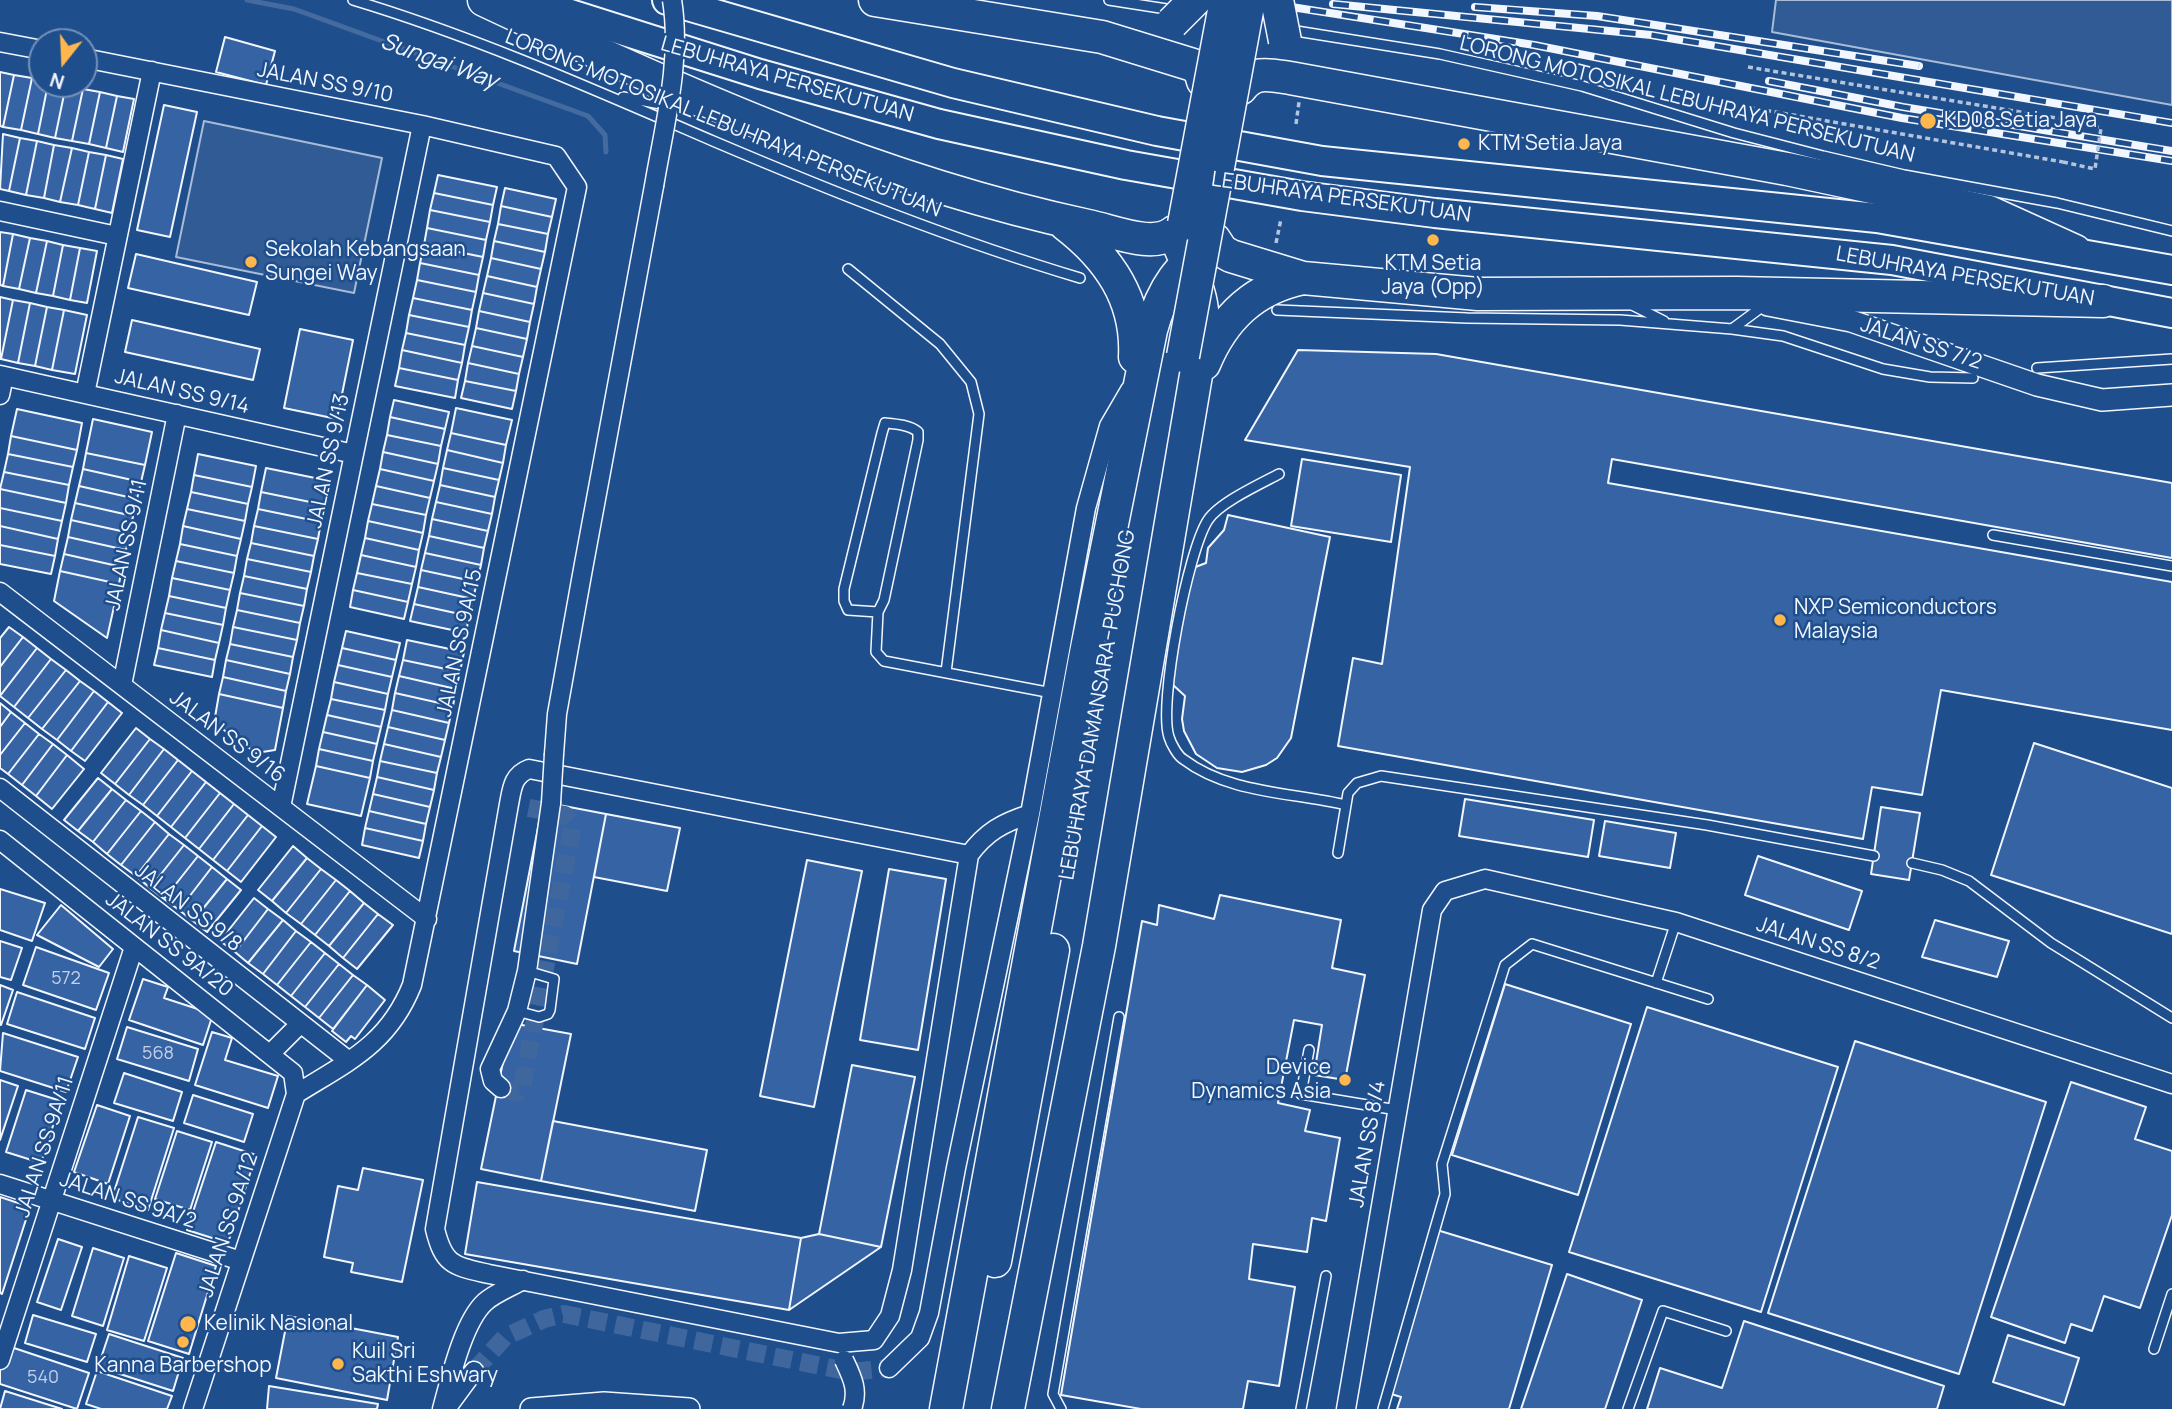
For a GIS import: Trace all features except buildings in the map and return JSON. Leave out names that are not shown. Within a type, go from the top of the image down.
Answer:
[{"type":"highway","points":[[484,0],[731,113],[904,176],[1059,220],[1138,237],[1157,240],[1174,232]]},
{"type":"highway","name":"LEBUHRAYA PERSEKUTUAN","points":[[526,0],[760,74],[926,120],[1126,165],[1302,196],[1421,211],[1892,260],[2172,313]]},
{"type":"highway","name":"LEBUHRAYA PERSEKUTUAN","points":[[669,0],[842,53],[1077,115],[1297,156],[1454,176],[1877,218],[2172,270]]},
{"type":"highway","points":[[875,0],[1102,37],[1215,75],[1249,78],[1259,75],[1333,85],[1787,169],[1989,212],[2075,251]]},
{"type":"highway","points":[[1102,37],[1136,35],[1200,9],[1215,75],[1222,247]]},
{"type":"highway","name":"LEBUHRAYA DAMANSARA–PUCHONG","points":[[994,1409],[1022,1189],[1200,9]]},
{"type":"highway","points":[[1008,1409],[1099,946],[1195,387],[1202,309],[1197,288],[1174,232],[1215,75],[1250,42],[1268,15],[1309,70],[1333,85]]},
{"type":"highway","name":"LEBUHRAYA DAMANSARA–PUCHONG","points":[[963,1409],[1022,1189],[1268,15]]},
{"type":"highway","points":[[1059,220],[1091,244],[1127,297],[1136,336],[1132,432]]},
{"type":"highway","points":[[946,1409],[1086,653],[1132,432],[1160,300],[1168,284],[1186,265],[1222,247],[1303,278],[1478,294],[1612,294],[1668,309],[2103,301]]},
{"type":"highway","points":[[1195,387],[1209,353],[1232,316],[1270,287],[1303,278]]},
{"type":"street","points":[[501,1088],[493,1081],[490,1069],[517,1011],[527,971],[551,803],[558,714],[654,186],[673,66],[675,20],[669,0]]},
{"type":"street","points":[[0,42],[28,47]]},
{"type":"street","name":"JALAN SS 9/10","points":[[98,61],[422,125],[556,156]]},
{"type":"street","points":[[85,394],[152,71]]},
{"type":"street","name":"JALAN SS 9/13","points":[[281,807],[422,125]]},
{"type":"street","name":"JALAN SS 9A/15","points":[[296,1094],[365,1053],[403,1007],[412,985],[577,187],[556,156]]},
{"type":"street","points":[[0,211],[117,236]]},
{"type":"street","name":"JALAN SS 7/2","points":[[1668,309],[1766,304],[1852,321],[2036,384],[2102,400],[2172,395]]},
{"type":"street","points":[[0,395],[2,375]]},
{"type":"street","name":"JALAN SS 9/14","points":[[2,375],[354,454]]},
{"type":"street","points":[[889,1368],[920,1338],[929,1313],[956,1168],[1030,814],[1086,508],[1109,426],[1134,382]]},
{"type":"street","name":"JALAN SS 9/11","points":[[122,685],[177,414]]},
{"type":"street","name":"JALAN SS 9/16","points":[[0,592],[427,919]]},
{"type":"street","points":[[969,855],[529,769],[519,772],[509,804],[435,1229],[441,1253],[456,1266],[841,1351],[874,1340],[890,1316],[902,1270],[969,855],[984,835],[1030,814]]},
{"type":"street","name":"JALAN SS 9/8","points":[[0,788],[299,1025],[349,1061]]},
{"type":"street","name":"JALAN SS 9A/20","points":[[0,840],[271,1053],[293,1073],[296,1094]]},
{"type":"street","name":"JALAN SS 8/2","points":[[1445,891],[1485,879],[1676,922],[2172,1084]]},
{"type":"street","name":"JALAN SS 8/4","points":[[1346,1409],[1432,910],[1445,891]]},
{"type":"street","name":"JALAN SS 9A/11","points":[[0,1360],[134,947]]},
{"type":"street","points":[[271,1053],[299,1025]]},
{"type":"street","name":"JALAN SS 9A/12","points":[[193,1409],[296,1094]]},
{"type":"street","name":"JALAN SS 9A/2","points":[[0,1184],[241,1261]]},
{"type":"street","points":[[444,1409],[452,1372],[481,1306],[489,1274]]},
{"type":"street","points":[[481,1306],[523,1280]]},
{"type":"street","points":[[841,1351],[855,1383],[852,1409]]},
{"type":"street","points":[[444,1409],[474,1371]]},
{"type":"street","points":[[531,1409],[604,1404],[689,1409]]},
{"type":"lane","name":"LORONG MOTOSIKAL LEBUHRAYA PERSEKUTUAN","points":[[353,0],[395,12],[598,90],[827,188],[1080,278]]},
{"type":"lane","name":"LORONG MOTOSIKAL LEBUHRAYA PERSEKUTUAN","points":[[1109,0],[1268,15],[1582,86],[1734,133],[1827,157],[1904,175],[2057,203],[2172,232]]},
{"type":"lane","points":[[598,90],[657,105],[731,113]]},
{"type":"lane","points":[[1787,169],[1827,157]]},
{"type":"lane","points":[[848,269],[940,344],[971,382],[979,414],[946,672]]},
{"type":"lane","points":[[1732,329],[1766,304]]},
{"type":"lane","points":[[1277,310],[1668,309],[1732,329],[1783,336],[1883,369],[1930,377],[1973,378]]},
{"type":"lane","points":[[2037,368],[2172,359]]},
{"type":"lane","points":[[878,612],[848,610],[844,601],[886,423],[914,429],[918,432],[918,440],[884,600],[878,612],[876,652],[884,661],[1052,693]]},
{"type":"lane","points":[[1279,474],[1210,517],[1200,534],[1187,570],[1174,651],[1167,708],[1169,737],[1181,758],[1243,787],[1303,795],[1346,805]]},
{"type":"lane","points":[[1993,535],[2172,566]]},
{"type":"lane","points":[[1338,853],[1349,793],[1357,783],[1381,776],[1707,825],[1874,856]]},
{"type":"lane","points":[[1912,863],[1969,881],[2051,943],[2172,1018]]},
{"type":"lane","points":[[1656,983],[1676,922]]},
{"type":"lane","points":[[1383,1409],[1445,1194],[1442,1164],[1505,965],[1532,944],[1707,999]]},
{"type":"lane","points":[[517,1011],[539,1017],[548,1014],[550,1010],[554,979],[527,971]]},
{"type":"lane","points":[[1061,1409],[1054,1394],[1119,1017]]},
{"type":"lane","points":[[1309,1050],[1301,1094],[1397,1110]]},
{"type":"lane","points":[[1301,1409],[1326,1276]]},
{"type":"lane","points":[[2154,1349],[2172,1294]]},
{"type":"lane","points":[[1628,1409],[1663,1311],[1726,1331]]},
{"type":"path","points":[[1741,106],[2095,169],[2101,128],[2075,121],[1748,67]]},
{"type":"path","points":[[1296,124],[1301,92]]},
{"type":"path","points":[[1276,249],[1281,219]]},
{"type":"shaded area","points":[[1776,0],[2172,0],[2172,105],[1772,32]]},
{"type":"shaded area","points":[[204,121],[382,158],[354,293],[176,257]]},
{"type":"waterway","name":"Sungai Way","points":[[247,0],[294,9],[588,116],[605,135],[606,152]]},
{"type":"tunnel","points":[[501,1088],[518,1093],[522,1087],[573,824],[565,815],[509,804]]},
{"type":"tunnel","points":[[474,1371],[505,1337],[544,1319],[564,1314],[851,1372],[889,1368]]},
{"type":"railway","points":[[1247,0],[1534,45],[1902,118],[2172,161]]},
{"type":"railway","points":[[1333,4],[1651,35],[2172,123]]},
{"type":"railway","points":[[1475,7],[1597,16],[1919,66]]},
{"type":"railway","points":[[1769,81],[1903,107],[2172,151]]},
{"type":"place","name":"KD08 Setia Jaya","points":[[1928,121]]},
{"type":"place","name":"KTM Setia Jaya","points":[[1464,144]]},
{"type":"place","name":"KTM Setia Jaya (Opp)","points":[[1433,240]]},
{"type":"place","name":"Sekolah Kebangsaan Sungei Way","points":[[251,262]]},
{"type":"place","name":"NXP Semiconductors Malaysia","points":[[1780,620]]},
{"type":"place","name":"Device Dynamics Asia","points":[[1345,1080]]},
{"type":"place","name":"Kelinik Nasional","points":[[188,1324]]},
{"type":"place","name":"Kanna Barbershop","points":[[183,1342]]},
{"type":"place","name":"Kuil Sri Sakthi Eshwary","points":[[338,1364]]}]
